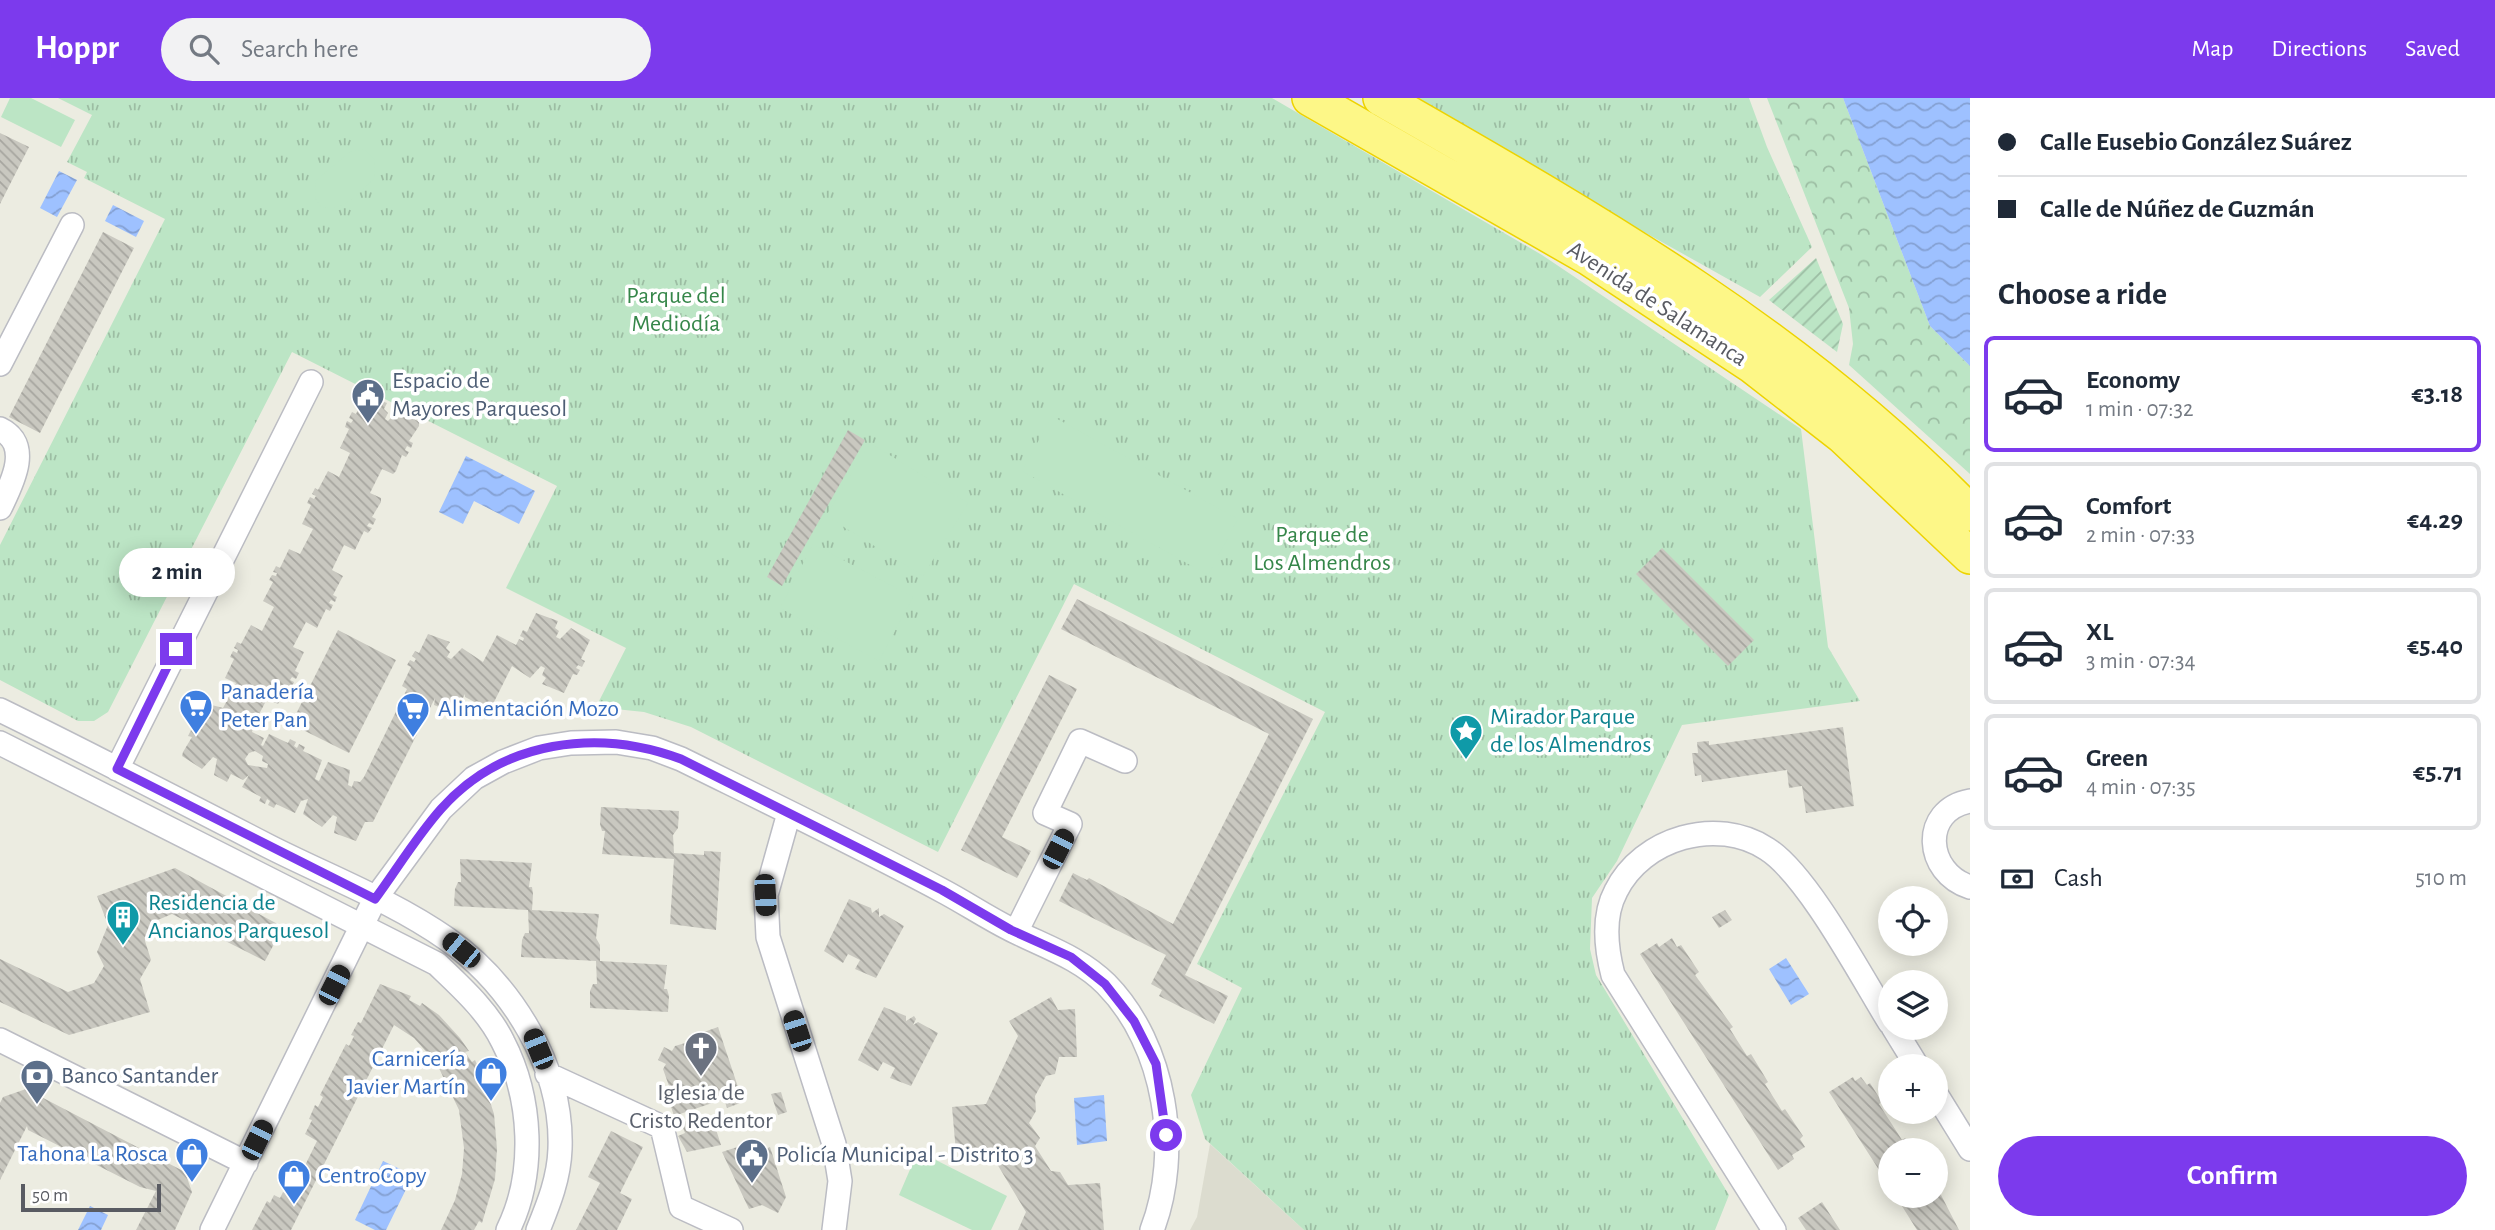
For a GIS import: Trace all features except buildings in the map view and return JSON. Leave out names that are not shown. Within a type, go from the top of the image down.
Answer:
[{"type":"highway","name":"Avenida de Salamanca","points":[[1310,98],[1588,257],[1753,366],[1843,436],[1970,556]]},
{"type":"highway","name":"Avenida de Salamanca","points":[[1381,98],[1598,222],[1765,334],[1860,410],[1970,513]]},
{"type":"street","points":[[0,364],[72,225]]},
{"type":"street","points":[[117,769],[311,382]]},
{"type":"street","points":[[0,429],[7,432],[17,452],[18,474],[0,508]]},
{"type":"street","points":[[0,709],[375,899],[445,938],[468,956],[509,998],[528,1026],[556,1106],[560,1148],[554,1189],[538,1230]]},
{"type":"street","points":[[1016,932],[1070,824],[1045,813],[1080,741],[1125,761]]},
{"type":"street","points":[[212,1230],[375,899],[441,809],[474,778],[503,762],[539,748],[572,743],[615,742],[652,748],[681,759],[1016,932],[1071,957],[1105,984],[1134,1021],[1156,1064],[1169,1158],[1163,1200],[1152,1230]]},
{"type":"street","points":[[0,743],[437,964],[483,1012],[503,1041],[521,1094],[527,1135],[522,1189],[508,1230]]},
{"type":"street","points":[[1970,801],[1952,808],[1942,818],[1936,831],[1934,846],[1944,872],[1955,881],[1970,887]]},
{"type":"street","points":[[789,813],[765,895],[768,937],[834,1144],[840,1181],[834,1230]]},
{"type":"street","points":[[1774,1230],[1613,975],[1608,958],[1607,920],[1614,893],[1627,873],[1664,844],[1705,832],[1741,835],[1768,849],[1797,876],[1878,1004]]},
{"type":"street","points":[[0,1040],[246,1163]]},
{"type":"street","points":[[547,1074],[662,1127],[681,1208],[731,1230]]},
{"type":"street","points":[[1948,1113],[1970,1149]]},
{"type":"shaded area","points":[[1210,1144],[1304,1230],[1190,1230],[1197,1217]]},
{"type":"green space","points":[[10,98],[31,98],[75,120],[61,147],[1,117]]},
{"type":"green space","points":[[58,98],[1272,98],[1542,255],[1801,429],[1828,647],[1860,701],[1682,725],[1617,861],[1592,898],[1590,949],[1596,975],[1729,1195],[1715,1230],[1304,1230],[1205,1139],[1191,1095],[1242,988],[1197,964],[1325,712],[1074,584],[938,852],[691,727],[644,712],[596,707],[626,648],[506,588],[557,486],[292,352],[108,712],[94,721],[78,721],[0,680],[0,545],[165,219],[84,178],[87,172],[67,162],[92,115]]},
{"type":"green space","points":[[1405,98],[1749,98],[1767,147],[1812,247],[1760,297]]},
{"type":"green space","points":[[1767,98],[1843,98],[1930,326],[1970,366],[1970,474],[1849,365],[1853,344],[1849,308]]},
{"type":"green space","points":[[364,149],[375,160],[374,179],[343,204],[321,207],[315,198],[316,180],[350,152]]},
{"type":"green space","points":[[1816,258],[1843,324],[1837,352],[1769,300]]},
{"type":"green space","points":[[1052,416],[1238,519],[1208,575],[1022,471]]},
{"type":"green space","points":[[870,443],[968,503],[923,576],[826,516]]},
{"type":"green space","points":[[813,544],[913,597],[879,661],[780,608]]},
{"type":"green space","points":[[918,1151],[1007,1196],[991,1230],[972,1230],[899,1195]]},
{"type":"water","points":[[1843,98],[1970,98],[1970,366],[1930,326]]},
{"type":"water","points":[[59,171],[77,180],[57,217],[40,208]]},
{"type":"water","points":[[113,205],[144,221],[136,237],[105,221]]},
{"type":"water","points":[[466,456],[535,491],[519,524],[474,501],[463,524],[439,512]]},
{"type":"water","points":[[1786,958],[1809,994],[1791,1005],[1769,969]]},
{"type":"water","points":[[1104,1095],[1107,1141],[1077,1145],[1074,1098]]},
{"type":"water","points":[[383,1161],[413,1175],[386,1230],[375,1230],[355,1220]]},
{"type":"water","points":[[90,1206],[108,1215],[101,1230],[78,1230]]},
{"type":"place","name":"Espacio de Mayores Parquesol","points":[[368,425]]},
{"type":"place","name":"Panadería Peter Pan","points":[[196,736]]},
{"type":"place","name":"Alimentación Mozo","points":[[413,739]]},
{"type":"place","name":"Mirador Parque de los Almendros","points":[[1466,761]]},
{"type":"place","name":"Residencia de Ancianos Parquesol","points":[[123,947]]},
{"type":"place","name":"Iglesia de Cristo Redentor","points":[[701,1078]]},
{"type":"place","name":"Carnicería Javier Martín","points":[[491,1103]]},
{"type":"place","name":"Banco Santander","points":[[37,1106]]},
{"type":"place","name":"Tahona La Rosca","points":[[192,1184]]},
{"type":"place","name":"Policía Municipal - Distrito 3","points":[[752,1185]]},
{"type":"place","name":"CentroCopy","points":[[294,1206]]},
{"type":"route","points":[[176,649],[117,769],[306,866],[375,899],[441,809],[474,778],[503,762],[539,748],[572,743],[615,742],[652,748],[681,759],[942,890],[1011,930],[1071,957],[1105,984],[1134,1021],[1156,1064],[1166,1135]]},
{"type":"park label","name":"Parque del Mediodía","points":[[676,310]]},
{"type":"park label","name":"Parque de Los Almendros","points":[[1322,549]]}]
